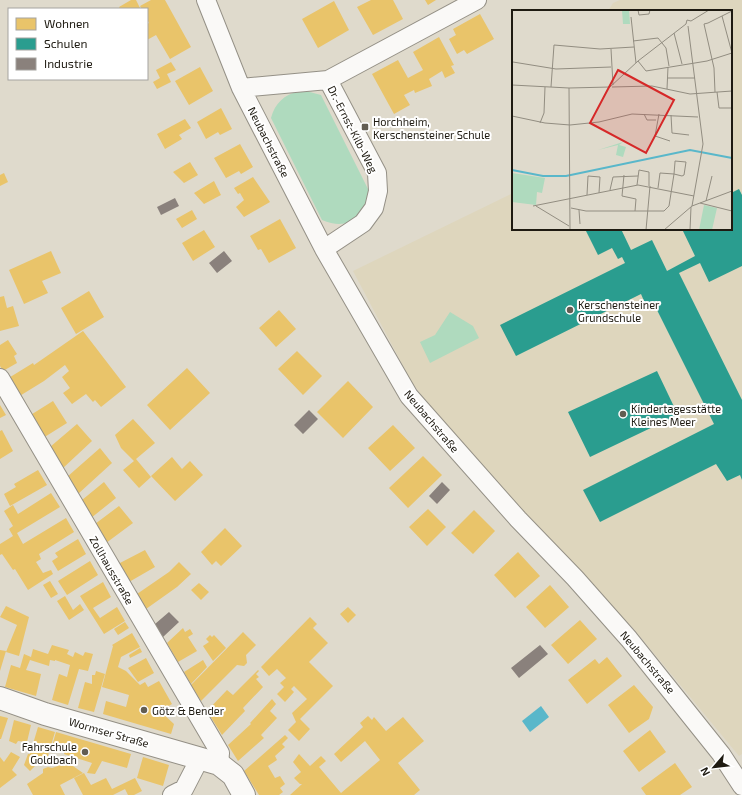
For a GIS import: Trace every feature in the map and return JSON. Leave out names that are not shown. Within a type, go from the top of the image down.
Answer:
[{"type":"main road","name":"Wormser Straße","points":[[0,698],[45,714],[209,761]]},
{"type":"main road","points":[[209,761],[233,775],[244,795]]},
{"type":"street","name":"Neubachstraße","points":[[206,0],[240,88],[324,249],[409,396],[518,519],[575,578],[629,639],[721,754],[742,786]]},
{"type":"street","name":"Dr.-Ernst-Kilb-Weg","points":[[240,88],[328,80],[477,0]]},
{"type":"street","name":"Dr.-Ernst-Kilb-Weg","points":[[324,249],[363,223],[374,208],[378,190],[377,173],[328,80]]},
{"type":"street","name":"Zollhausstraße","points":[[0,378],[220,754],[209,761]]},
{"type":"street","points":[[172,795],[184,788],[209,761]]},
{"type":"shaded area","points":[[620,0],[742,0],[742,754],[739,756],[633,628],[467,457],[411,381],[353,271],[512,193],[512,230],[732,230],[732,10],[609,10],[613,3]]},
{"type":"green space","points":[[299,91],[306,91],[321,95],[371,195],[358,216],[346,223],[331,223],[322,220],[271,118],[275,108],[281,100]]},
{"type":"green space","points":[[450,312],[473,326],[479,338],[430,363],[420,342],[435,335]]},
{"type":"water","points":[[541,706],[549,717],[530,732],[522,721]]},
{"type":"building: Wohnen","points":[[131,0],[136,0],[140,8],[120,8]]},
{"type":"building: Wohnen","points":[[151,0],[165,0],[191,47],[170,59],[156,35],[148,39],[148,8],[141,8],[140,6]]},
{"type":"building: Wohnen","points":[[371,0],[393,0],[403,19],[373,35],[357,7]]},
{"type":"building: Wohnen","points":[[425,0],[436,0],[428,5]]},
{"type":"building: Wohnen","points":[[334,1],[349,30],[318,48],[302,19]]},
{"type":"building: Wohnen","points":[[480,14],[494,39],[467,54],[464,50],[457,54],[449,39],[456,35],[453,29]]},
{"type":"building: Wohnen","points":[[439,37],[454,65],[451,66],[455,73],[445,78],[442,71],[429,79],[432,86],[415,93],[414,90],[404,95],[410,105],[394,114],[372,74],[398,60],[408,78],[423,70],[413,52]]},
{"type":"building: Wohnen","points":[[171,62],[176,70],[167,74],[171,82],[157,89],[153,82],[160,78],[156,70]]},
{"type":"building: Wohnen","points":[[200,67],[213,91],[189,105],[175,81]]},
{"type":"building: Wohnen","points":[[221,108],[232,129],[220,135],[218,132],[206,139],[197,122]]},
{"type":"building: Wohnen","points":[[185,119],[191,128],[179,135],[182,139],[165,149],[157,134]]},
{"type":"building: Wohnen","points":[[240,144],[253,167],[241,174],[239,171],[226,178],[214,158]]},
{"type":"building: Wohnen","points":[[190,162],[198,175],[184,183],[173,172]]},
{"type":"building: Wohnen","points":[[4,173],[8,182],[0,186],[0,175]]},
{"type":"building: Wohnen","points":[[253,177],[270,202],[244,217],[236,207],[244,200],[240,193],[238,194],[234,188]]},
{"type":"building: Wohnen","points":[[214,181],[221,195],[204,204],[194,193]]},
{"type":"building: Wohnen","points":[[192,210],[197,219],[182,228],[176,219]]},
{"type":"building: Wohnen","points":[[280,219],[296,248],[269,263],[261,249],[258,250],[250,236]]},
{"type":"building: Wohnen","points":[[204,230],[215,247],[193,261],[182,243]]},
{"type":"building: Wohnen","points":[[51,251],[61,273],[42,281],[48,293],[24,304],[9,270]]},
{"type":"building: Wohnen","points":[[89,291],[104,317],[76,334],[61,308]]},
{"type":"building: Wohnen","points":[[4,296],[7,308],[13,306],[19,326],[0,331],[0,297]]},
{"type":"building: Wohnen","points":[[279,310],[296,329],[276,347],[259,328]]},
{"type":"building: Wohnen","points":[[83,331],[126,387],[101,407],[95,400],[93,402],[86,394],[72,404],[63,393],[70,388],[62,377],[69,371],[65,365],[44,381],[18,397],[7,379],[33,363],[34,365]]},
{"type":"building: Wohnen","points":[[8,340],[17,354],[14,356],[17,363],[3,371],[0,366],[0,345]]},
{"type":"building: Wohnen","points":[[297,351],[322,376],[303,395],[278,369]]},
{"type":"building: Wohnen","points":[[187,368],[210,393],[170,430],[147,405]]},
{"type":"building: Wohnen","points":[[348,381],[373,407],[343,438],[317,412]]},
{"type":"building: Wohnen","points":[[53,401],[67,423],[43,438],[29,416]]},
{"type":"building: Wohnen","points":[[0,405],[6,415],[0,418]]},
{"type":"building: Wohnen","points":[[133,419],[155,443],[136,459],[151,477],[139,488],[123,470],[134,461],[121,448],[115,435]]},
{"type":"building: Wohnen","points":[[77,424],[92,441],[62,469],[50,447]]},
{"type":"building: Wohnen","points":[[393,425],[415,448],[390,471],[368,448]]},
{"type":"building: Wohnen","points":[[2,430],[13,451],[0,459],[0,431]]},
{"type":"building: Wohnen","points":[[100,448],[112,463],[78,494],[67,477]]},
{"type":"building: Wohnen","points":[[423,456],[442,475],[408,508],[389,488]]},
{"type":"building: Wohnen","points":[[172,457],[182,469],[190,461],[203,475],[175,501],[151,476]]},
{"type":"building: Wohnen","points":[[38,470],[47,485],[10,506],[4,494],[16,487],[14,484]]},
{"type":"building: Wohnen","points":[[104,482],[116,498],[91,518],[82,500]]},
{"type":"building: Wohnen","points":[[51,493],[60,507],[17,533],[23,544],[66,518],[74,532],[39,554],[41,559],[36,562],[43,573],[51,570],[53,574],[28,590],[15,569],[13,570],[2,554],[0,555],[0,544],[13,536],[9,529],[13,526],[4,511],[13,505],[18,514]]},
{"type":"building: Wohnen","points":[[119,506],[133,523],[106,543],[95,524]]},
{"type":"building: Wohnen","points":[[428,509],[446,527],[427,546],[409,527]]},
{"type":"building: Wohnen","points":[[474,510],[495,531],[473,554],[451,533]]},
{"type":"building: Wohnen","points":[[225,528],[242,546],[221,566],[216,561],[212,565],[201,552]]},
{"type":"building: Wohnen","points":[[78,539],[86,554],[58,571],[52,561],[58,557],[55,553]]},
{"type":"building: Wohnen","points":[[145,550],[155,567],[129,582],[118,564]]},
{"type":"building: Wohnen","points":[[518,552],[540,576],[515,598],[494,575]]},
{"type":"building: Wohnen","points":[[90,561],[98,575],[67,595],[58,581]]},
{"type":"building: Wohnen","points":[[179,562],[191,574],[177,587],[146,609],[137,594],[169,572]]},
{"type":"building: Wohnen","points":[[50,581],[58,594],[51,598],[43,585]]},
{"type":"building: Wohnen","points":[[103,582],[111,597],[93,608],[100,618],[117,607],[125,621],[104,634],[80,596]]},
{"type":"building: Wohnen","points":[[199,583],[209,592],[201,600],[191,590]]},
{"type":"building: Wohnen","points":[[550,585],[569,607],[545,628],[526,607]]},
{"type":"building: Wohnen","points":[[65,596],[73,610],[80,604],[84,610],[69,620],[57,601]]},
{"type":"building: Wohnen","points":[[6,606],[29,617],[19,656],[6,652],[17,625],[0,617]]},
{"type":"building: Wohnen","points":[[348,607],[356,615],[348,623],[340,614]]},
{"type":"building: Wohnen","points":[[310,617],[317,624],[313,628],[328,643],[309,662],[333,686],[300,719],[310,729],[299,741],[288,730],[296,722],[292,713],[307,699],[294,686],[291,689],[294,692],[285,702],[277,694],[284,687],[280,683],[286,678],[277,669],[269,676],[261,667]]},
{"type":"building: Wohnen","points":[[580,620],[597,639],[568,664],[551,645]]},
{"type":"building: Wohnen","points":[[125,622],[129,628],[118,635],[114,629]]},
{"type":"building: Wohnen","points":[[183,628],[185,632],[190,629],[193,634],[188,637],[197,651],[178,662],[167,643]]},
{"type":"building: Wohnen","points":[[243,632],[256,645],[246,655],[247,663],[244,666],[237,665],[201,701],[191,685]]},
{"type":"building: Wohnen","points":[[132,633],[140,647],[121,657],[118,667],[126,671],[140,685],[145,682],[148,687],[159,681],[172,704],[160,711],[174,724],[171,734],[103,714],[106,701],[126,707],[129,695],[102,687],[113,646],[112,645]]},
{"type":"building: Wohnen","points":[[210,635],[212,637],[214,635],[226,648],[213,661],[203,646],[209,642],[206,639]]},
{"type":"building: Wohnen","points":[[52,645],[69,650],[67,654],[73,657],[75,652],[83,656],[85,652],[93,654],[88,671],[79,669],[68,705],[52,700],[59,674],[67,677],[70,665],[55,660],[50,660],[49,666],[30,660],[26,670],[41,674],[36,696],[5,687],[11,665],[20,668],[24,654],[31,657],[33,649],[48,654]]},
{"type":"building: Wohnen","points":[[140,648],[142,652],[130,658],[129,655]]},
{"type":"building: Wohnen","points":[[0,650],[6,651],[0,671]]},
{"type":"building: Wohnen","points":[[607,657],[622,676],[587,704],[568,680],[595,659],[599,664]]},
{"type":"building: Wohnen","points":[[146,658],[154,673],[138,682],[128,668]]},
{"type":"building: Wohnen","points":[[203,660],[207,667],[191,684],[184,672]]},
{"type":"building: Wohnen","points":[[258,670],[259,671],[256,674],[259,677],[256,679],[263,687],[243,708],[245,711],[222,735],[207,711],[227,690],[233,695]]},
{"type":"building: Wohnen","points":[[96,671],[105,674],[94,712],[78,708],[85,682],[92,684],[92,675],[95,675]]},
{"type":"building: Wohnen","points":[[634,685],[653,707],[649,719],[629,733],[608,705]]},
{"type":"building: Wohnen","points":[[272,699],[276,704],[270,711],[277,718],[261,735],[264,738],[238,761],[228,745],[251,724],[250,723]]},
{"type":"building: Wohnen","points":[[0,716],[8,718],[1,739],[0,739]]},
{"type":"building: Wohnen","points":[[368,716],[372,720],[374,717],[386,731],[403,717],[424,741],[398,763],[420,790],[414,795],[290,795],[302,784],[294,778],[301,772],[293,762],[299,754],[310,766],[321,756],[326,761],[319,767],[341,793],[380,760],[365,741],[341,762],[334,754],[363,727],[360,723]]},
{"type":"building: Wohnen","points":[[14,720],[31,725],[27,742],[18,741],[16,744],[9,741]]},
{"type":"building: Wohnen","points":[[38,727],[55,732],[47,759],[38,757],[35,766],[30,771],[24,765],[28,754],[30,754]]},
{"type":"building: Wohnen","points":[[650,730],[666,752],[639,772],[623,751]]},
{"type":"building: Wohnen","name":"Fahrschule Goldbach","points":[[56,732],[131,754],[127,768],[102,761],[95,774],[87,773],[92,763],[64,754],[65,750],[52,746]]},
{"type":"building: Wohnen","points":[[285,735],[288,738],[282,744],[285,747],[275,756],[277,760],[268,766],[275,778],[280,776],[285,784],[280,788],[283,792],[279,795],[259,795],[244,771]]},
{"type":"building: Wohnen","points":[[11,752],[20,757],[12,770],[17,775],[0,788],[0,757],[4,762]]},
{"type":"building: Wohnen","points":[[143,757],[169,765],[163,786],[137,778]]},
{"type":"building: Wohnen","points":[[63,759],[83,773],[60,785],[65,795],[33,795],[27,784],[43,773],[43,769],[58,766]]},
{"type":"building: Wohnen","points":[[675,763],[692,787],[680,795],[646,795],[641,788]]},
{"type":"building: Wohnen","points":[[84,773],[91,785],[106,778],[112,789],[135,778],[142,791],[134,795],[128,795],[125,789],[113,795],[83,795],[74,778]]},
{"type":"building: Schulen","points":[[739,189],[742,195],[742,266],[709,282],[700,263],[679,273],[742,400],[742,480],[740,475],[727,481],[716,464],[600,522],[583,490],[714,424],[654,304],[647,308],[641,294],[516,356],[500,325],[625,263],[622,257],[618,259],[612,248],[598,255],[586,230],[621,230],[631,250],[652,240],[667,271],[695,256],[682,230],[732,230],[732,192]]},
{"type":"building: Schulen","name":"Kindertagesstätte Kleines Meer","points":[[657,371],[678,415],[590,457],[568,412]]},
{"type":"building: Industrie","points":[[175,198],[179,206],[161,215],[157,207]]},
{"type":"building: Industrie","points":[[224,251],[232,261],[217,273],[209,263]]},
{"type":"building: Industrie","points":[[309,410],[318,419],[303,434],[294,425]]},
{"type":"building: Industrie","points":[[442,482],[450,490],[437,504],[429,496]]},
{"type":"building: Industrie","points":[[169,612],[179,622],[163,637],[155,624]]},
{"type":"building: Industrie","points":[[540,645],[548,654],[519,678],[511,668]]},
{"type":"place","name":"Horchheim, Kerschensteiner Schule","points":[[365,127]]},
{"type":"place","name":"Kerschensteiner Grundschule","points":[[570,310]]},
{"type":"place","name":"Kindertagesstätte Kleines Meer","points":[[623,414]]},
{"type":"place","name":"Götz & Bender","points":[[144,710]]},
{"type":"place","name":"Fahrschule Goldbach","points":[[85,752]]}]
